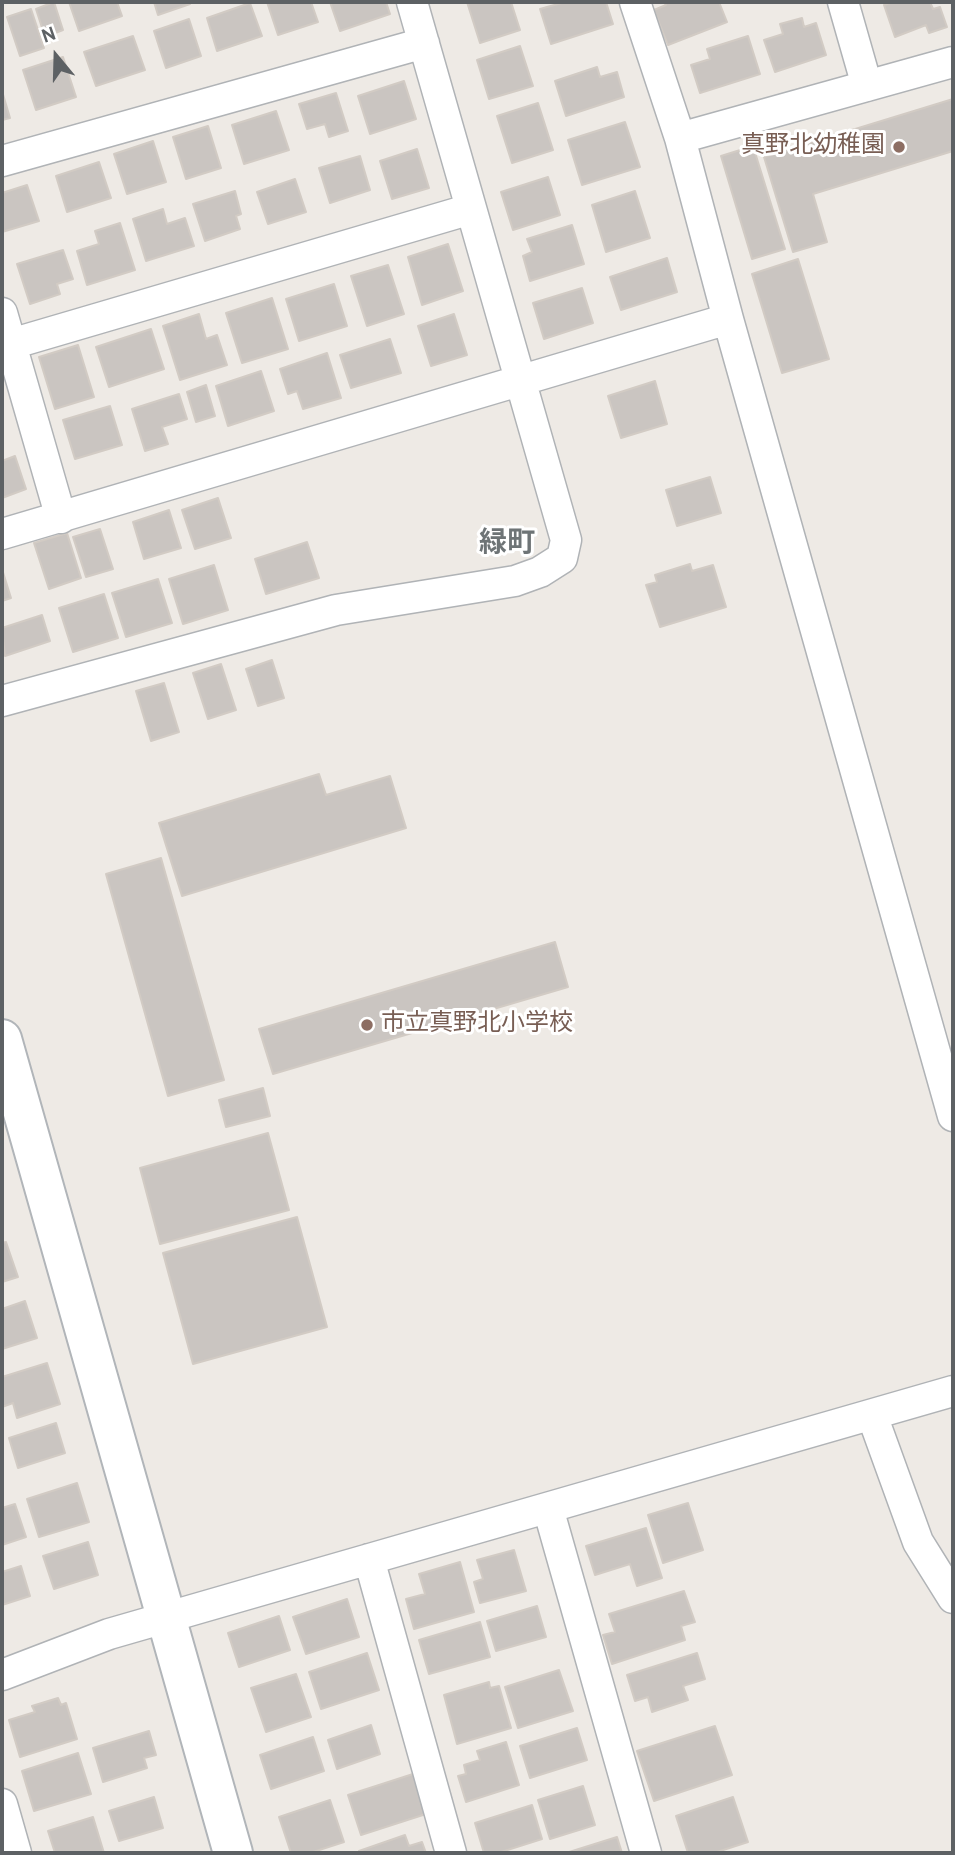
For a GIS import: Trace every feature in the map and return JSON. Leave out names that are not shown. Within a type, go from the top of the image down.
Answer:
[{"type":"street","points":[[2,701],[336,610],[515,581],[540,572],[562,558],[566,540],[412,2]]},
{"type":"street","points":[[635,2],[680,138],[728,318],[953,1116]]},
{"type":"street","points":[[843,2],[867,86]]},
{"type":"street","points":[[2,161],[424,43]]},
{"type":"street","points":[[680,138],[953,62]]},
{"type":"street","points":[[10,344],[471,209]]},
{"type":"street","points":[[2,313],[61,518]]},
{"type":"street","points":[[2,534],[728,318]]},
{"type":"street","points":[[2,1039],[233,1853]]},
{"type":"street","points":[[2,1675],[110,1634],[953,1391]]},
{"type":"street","points":[[872,1415],[918,1542],[953,1598]]},
{"type":"street","points":[[548,1508],[646,1853]]},
{"type":"street","points":[[369,1559],[451,1853]]},
{"type":"street","points":[[2,1804],[16,1853]]},
{"type":"building","points":[[54,2],[63,30],[45,37],[36,9]]},
{"type":"building","points":[[69,2],[117,2],[122,16],[79,31]]},
{"type":"building","points":[[154,2],[189,2],[190,4],[158,15]]},
{"type":"building","points":[[267,2],[311,2],[318,22],[278,35]]},
{"type":"building","points":[[330,2],[386,2],[390,14],[340,31]]},
{"type":"building","points":[[467,2],[511,2],[520,30],[480,43]]},
{"type":"building","points":[[565,2],[606,2],[613,24],[551,44],[540,9]]},
{"type":"building","points":[[664,2],[719,2],[727,22],[668,45],[654,10],[666,5]]},
{"type":"building","points":[[893,2],[930,2],[933,9],[940,7],[947,27],[929,33],[926,25],[895,37],[884,5]]},
{"type":"building","points":[[250,3],[262,36],[217,51],[207,18]]},
{"type":"building","points":[[31,9],[44,48],[20,56],[7,17]]},
{"type":"building","points":[[802,18],[804,27],[816,23],[826,55],[775,72],[764,40],[783,34],[780,24]]},
{"type":"building","points":[[189,19],[201,56],[166,68],[154,31]]},
{"type":"building","points":[[133,36],[145,70],[96,86],[84,52]]},
{"type":"building","points":[[748,36],[760,74],[700,93],[691,65],[710,59],[707,49]]},
{"type":"building","points":[[520,46],[533,86],[489,99],[477,60]]},
{"type":"building","points":[[63,57],[76,97],[36,110],[23,70]]},
{"type":"building","points":[[597,67],[600,77],[617,72],[624,97],[566,116],[555,81]]},
{"type":"building","points":[[404,81],[416,119],[370,134],[358,96]]},
{"type":"building","points":[[2,91],[10,118],[2,120]]},
{"type":"building","points":[[336,93],[348,131],[329,137],[325,124],[307,129],[299,104]]},
{"type":"building","points":[[953,99],[953,151],[813,194],[827,242],[793,252],[764,157]]},
{"type":"building","points":[[538,103],[553,150],[512,163],[497,116]]},
{"type":"building","points":[[276,111],[289,150],[244,164],[232,125]]},
{"type":"building","points":[[625,122],[640,167],[582,185],[568,140]]},
{"type":"building","points":[[208,126],[221,168],[186,179],[173,137]]},
{"type":"building","points":[[153,141],[166,182],[127,194],[114,154]]},
{"type":"building","points":[[753,146],[785,249],[752,259],[721,156]]},
{"type":"building","points":[[417,149],[429,188],[392,199],[380,161]]},
{"type":"building","points":[[360,156],[370,190],[330,203],[319,168]]},
{"type":"building","points":[[99,162],[111,198],[67,212],[56,176]]},
{"type":"building","points":[[548,177],[560,215],[513,230],[501,192]]},
{"type":"building","points":[[295,179],[306,212],[268,224],[257,192]]},
{"type":"building","points":[[27,185],[39,221],[2,232],[2,193]]},
{"type":"building","points":[[235,191],[241,214],[236,216],[240,229],[205,241],[193,204]]},
{"type":"building","points":[[635,191],[650,238],[606,252],[592,205]]},
{"type":"building","points":[[163,209],[167,224],[185,218],[194,246],[146,261],[133,219]]},
{"type":"building","points":[[120,223],[135,270],[87,285],[77,251],[99,244],[95,231]]},
{"type":"building","points":[[572,225],[584,264],[530,281],[523,256],[532,252],[527,239]]},
{"type":"building","points":[[448,244],[463,291],[422,305],[408,257]]},
{"type":"building","points":[[63,250],[73,279],[57,284],[60,294],[30,304],[17,264]]},
{"type":"building","points":[[667,258],[677,292],[621,310],[610,277]]},
{"type":"building","points":[[798,259],[829,359],[782,373],[752,274]]},
{"type":"building","points":[[388,265],[404,314],[367,326],[351,276]]},
{"type":"building","points":[[334,284],[347,326],[299,341],[286,299]]},
{"type":"building","points":[[582,288],[593,323],[544,339],[533,303]]},
{"type":"building","points":[[272,298],[288,349],[242,363],[226,313]]},
{"type":"building","points":[[199,314],[206,339],[217,335],[227,365],[180,380],[163,326]]},
{"type":"building","points":[[454,314],[467,355],[431,366],[418,326]]},
{"type":"building","points":[[151,329],[164,369],[109,387],[96,347]]},
{"type":"building","points":[[390,339],[401,373],[351,388],[340,355]]},
{"type":"building","points":[[78,345],[94,397],[55,409],[39,357]]},
{"type":"building","points":[[327,353],[341,398],[303,409],[297,391],[288,394],[280,369]]},
{"type":"building","points":[[261,371],[274,411],[228,426],[216,386]]},
{"type":"building","points":[[655,381],[667,424],[621,438],[608,396]]},
{"type":"building","points":[[206,385],[215,416],[196,422],[187,392]]},
{"type":"building","points":[[179,394],[187,419],[162,427],[168,444],[145,451],[132,409]]},
{"type":"building","points":[[110,406],[122,445],[75,459],[63,420]]},
{"type":"building","points":[[15,456],[26,489],[2,498],[2,461]]},
{"type":"building","points":[[710,477],[721,513],[677,526],[666,490]]},
{"type":"building","points":[[218,498],[231,538],[195,549],[182,510]]},
{"type":"building","points":[[169,510],[181,548],[144,559],[133,522]]},
{"type":"building","points":[[100,529],[113,569],[86,577],[73,537]]},
{"type":"building","points":[[67,533],[81,578],[49,589],[34,543]]},
{"type":"building","points":[[307,542],[319,578],[266,594],[255,559]]},
{"type":"building","points":[[690,564],[692,571],[713,565],[726,607],[660,627],[646,585],[657,582],[655,575]]},
{"type":"building","points":[[214,565],[228,610],[183,624],[169,579]]},
{"type":"building","points":[[2,569],[11,598],[2,601]]},
{"type":"building","points":[[158,579],[172,623],[126,637],[112,593]]},
{"type":"building","points":[[104,594],[118,638],[73,652],[59,608]]},
{"type":"building","points":[[42,615],[50,641],[5,656],[2,628]]},
{"type":"building","points":[[272,660],[284,698],[258,706],[246,669]]},
{"type":"building","points":[[221,664],[236,710],[208,719],[193,673]]},
{"type":"building","points":[[164,683],[179,732],[151,741],[136,691]]},
{"type":"building","points":[[319,774],[326,795],[390,776],[406,828],[182,896],[159,823]]},
{"type":"building","points":[[161,858],[224,1080],[168,1096],[106,874]]},
{"type":"building","points":[[555,942],[568,987],[273,1074],[259,1029]]},
{"type":"building","points":[[263,1088],[270,1116],[226,1127],[219,1100]]},
{"type":"building","points":[[268,1133],[289,1210],[160,1244],[140,1168]]},
{"type":"building","points":[[297,1217],[327,1327],[193,1364],[163,1253]]},
{"type":"building","points":[[6,1242],[18,1277],[2,1282],[2,1243]]},
{"type":"building","points":[[25,1301],[37,1338],[2,1349],[2,1309]]},
{"type":"building","points":[[47,1363],[60,1404],[17,1418],[13,1403],[2,1407],[2,1377]]},
{"type":"building","points":[[56,1423],[65,1453],[18,1468],[9,1438]]},
{"type":"building","points":[[77,1483],[89,1522],[39,1537],[27,1499]]},
{"type":"building","points":[[688,1503],[703,1550],[663,1563],[648,1515]]},
{"type":"building","points":[[15,1504],[26,1537],[2,1545],[2,1508]]},
{"type":"building","points":[[646,1528],[662,1578],[637,1586],[630,1564],[595,1575],[586,1546]]},
{"type":"building","points":[[88,1542],[98,1575],[54,1589],[43,1556]]},
{"type":"building","points":[[514,1550],[526,1591],[480,1603],[474,1582],[483,1579],[477,1560]]},
{"type":"building","points":[[460,1562],[474,1612],[414,1629],[406,1599],[425,1594],[419,1574]]},
{"type":"building","points":[[21,1566],[30,1596],[2,1605],[2,1572]]},
{"type":"building","points":[[684,1591],[695,1622],[681,1626],[685,1640],[612,1664],[603,1635],[615,1632],[609,1614]]},
{"type":"building","points":[[347,1599],[359,1637],[306,1654],[293,1617]]},
{"type":"building","points":[[537,1606],[546,1637],[496,1651],[487,1621]]},
{"type":"building","points":[[279,1616],[290,1650],[239,1667],[228,1633]]},
{"type":"building","points":[[480,1622],[490,1657],[429,1674],[419,1640]]},
{"type":"building","points":[[367,1653],[379,1690],[321,1709],[309,1672]]},
{"type":"building","points":[[697,1653],[705,1679],[683,1686],[688,1700],[652,1712],[648,1697],[635,1701],[627,1675]]},
{"type":"building","points":[[559,1670],[573,1711],[518,1728],[505,1687]]},
{"type":"building","points":[[296,1674],[311,1717],[266,1732],[251,1688]]},
{"type":"building","points":[[489,1682],[490,1688],[499,1686],[511,1728],[457,1744],[444,1695]]},
{"type":"building","points":[[58,1698],[61,1705],[66,1703],[77,1739],[20,1757],[9,1720],[35,1712],[32,1706]]},
{"type":"building","points":[[371,1725],[380,1754],[337,1769],[328,1740]]},
{"type":"building","points":[[715,1726],[732,1775],[654,1801],[637,1751]]},
{"type":"building","points":[[577,1728],[587,1760],[530,1778],[520,1746]]},
{"type":"building","points":[[149,1731],[156,1755],[144,1758],[147,1768],[103,1782],[93,1748]]},
{"type":"building","points":[[313,1737],[324,1771],[271,1789],[260,1755]]},
{"type":"building","points":[[506,1742],[519,1785],[466,1802],[458,1776],[466,1774],[464,1765],[480,1760],[477,1751]]},
{"type":"building","points":[[78,1753],[91,1794],[34,1811],[22,1771]]},
{"type":"building","points":[[413,1774],[426,1814],[361,1835],[348,1795]]},
{"type":"building","points":[[583,1786],[595,1825],[550,1839],[538,1800]]},
{"type":"building","points":[[154,1797],[163,1828],[119,1841],[109,1811]]},
{"type":"building","points":[[733,1797],[748,1842],[714,1853],[688,1853],[676,1816]]},
{"type":"building","points":[[330,1800],[344,1842],[310,1853],[291,1853],[279,1817]]},
{"type":"building","points":[[532,1805],[542,1839],[498,1853],[484,1853],[475,1823]]},
{"type":"building","points":[[93,1817],[104,1853],[55,1853],[48,1831]]},
{"type":"building","points":[[405,1835],[409,1846],[422,1842],[426,1853],[359,1851]]},
{"type":"building","points":[[617,1837],[622,1853],[566,1853]]},
{"type":"place","name":"真野北幼稚園","points":[[899,147]]},
{"type":"place","name":"市立真野北小学校","points":[[367,1025]]},
{"type":"district","name":"緑町","points":[[507,545]]}]
